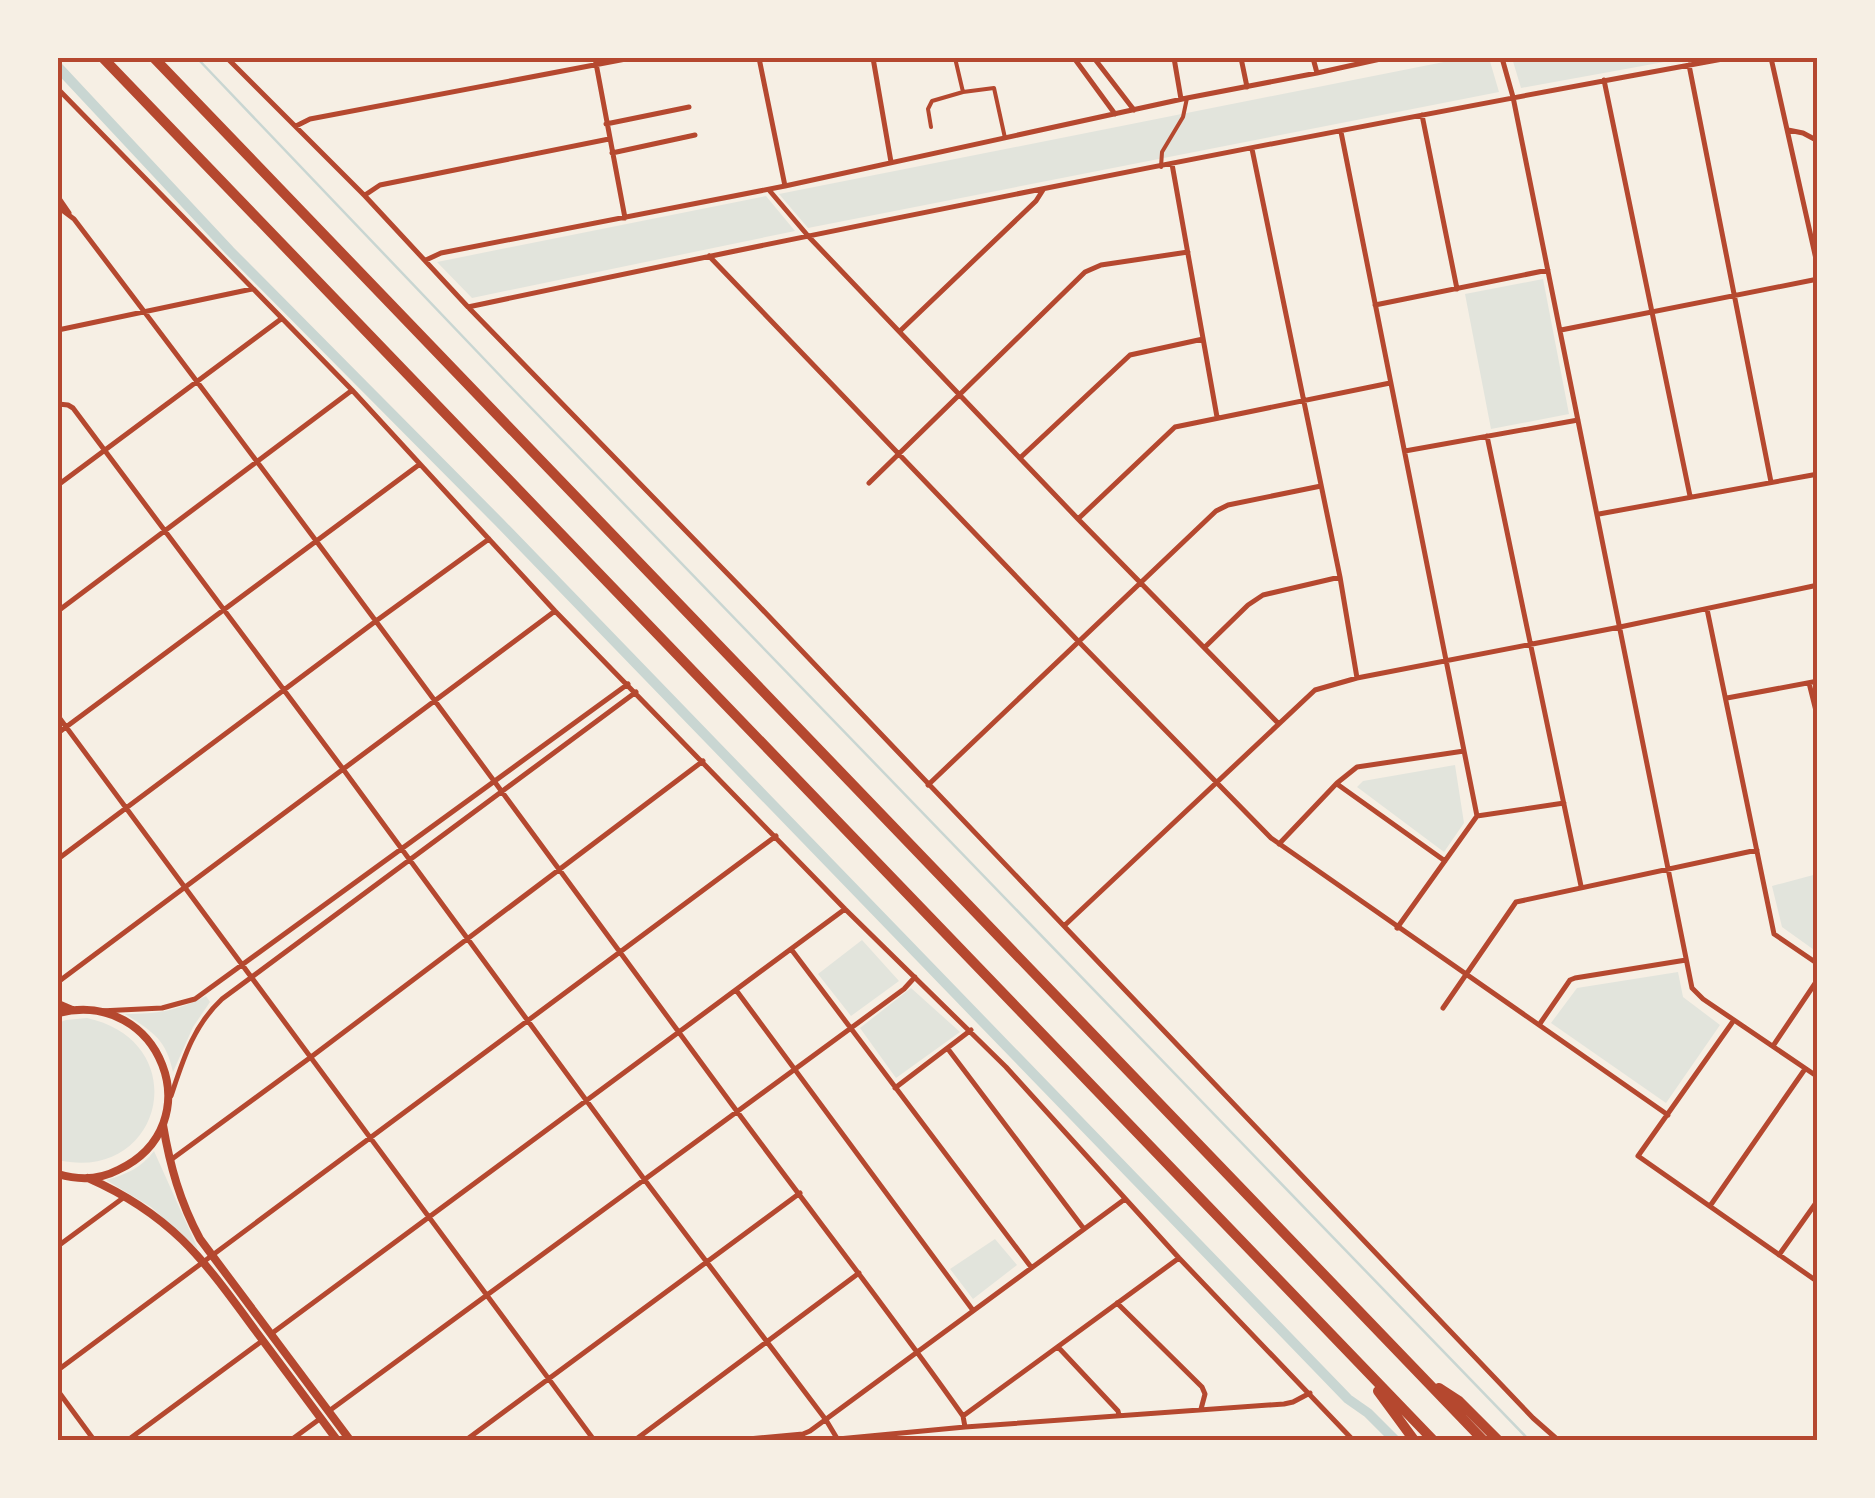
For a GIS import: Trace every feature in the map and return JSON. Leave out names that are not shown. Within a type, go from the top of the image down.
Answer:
[{"type":"highway","points":[[103,58],[1433,1440]]},
{"type":"highway","points":[[154,58],[1483,1440]]},
{"type":"highway","points":[[1358,1362],[1414,1440]]},
{"type":"highway","points":[[1424,1379],[1458,1401],[1498,1440]]},
{"type":"street","points":[[296,126],[310,118],[595,61],[631,58]]},
{"type":"street","points":[[759,58],[785,186]]},
{"type":"street","points":[[873,58],[892,162]]},
{"type":"street","points":[[955,58],[963,92]]},
{"type":"street","points":[[1074,58],[1115,114]]},
{"type":"street","points":[[1094,58],[1134,110]]},
{"type":"street","points":[[1160,166],[1162,152],[1183,117],[1184,99],[1174,58]]},
{"type":"street","points":[[1241,58],[1248,87]]},
{"type":"street","points":[[1313,58],[1317,74]]},
{"type":"street","points":[[426,260],[441,253],[768,190],[1386,58]]},
{"type":"street","points":[[1502,58],[1514,97],[1692,988],[1818,1077]]},
{"type":"street","points":[[468,307],[1160,166],[1728,58]]},
{"type":"street","points":[[1772,58],[1818,268]]},
{"type":"street","points":[[232,59],[1558,1440]]},
{"type":"street","points":[[595,61],[626,218]]},
{"type":"street","points":[[1689,65],[1771,482]]},
{"type":"street","points":[[1604,80],[1690,496]]},
{"type":"street","points":[[58,88],[352,390],[555,611],[845,909],[971,1030],[1178,1258],[1353,1440]]},
{"type":"street","points":[[932,127],[928,110],[932,100],[994,88],[1006,138]]},
{"type":"street","points":[[606,124],[689,106]]},
{"type":"street","points":[[1422,115],[1457,289]]},
{"type":"street","points":[[1788,130],[1818,141]]},
{"type":"street","points":[[1341,131],[1477,816]]},
{"type":"street","points":[[612,153],[696,134]]},
{"type":"street","points":[[365,196],[380,184],[609,139]]},
{"type":"street","points":[[1252,149],[1357,678]]},
{"type":"street","points":[[1172,164],[1217,417]]},
{"type":"street","points":[[768,190],[960,395],[1278,723]]},
{"type":"street","points":[[900,332],[1044,190]]},
{"type":"street","points":[[58,197],[918,1351],[964,1416],[965,1427]]},
{"type":"street","points":[[58,207],[74,219]]},
{"type":"street","points":[[869,483],[1092,268],[1188,252]]},
{"type":"street","points":[[709,256],[1079,642],[1279,844],[1668,1116]]},
{"type":"street","points":[[1376,306],[1548,270]]},
{"type":"street","points":[[1560,330],[1818,279]]},
{"type":"street","points":[[58,330],[252,289]]},
{"type":"street","points":[[58,485],[282,319]]},
{"type":"street","points":[[1020,457],[1130,356],[1204,339]]},
{"type":"street","points":[[1078,518],[1174,426],[1390,383]]},
{"type":"street","points":[[58,611],[352,390]]},
{"type":"street","points":[[60,404],[72,408],[166,531],[838,1440],[1284,1404],[1310,1393]]},
{"type":"street","points":[[1404,452],[1578,420]]},
{"type":"street","points":[[1487,436],[1581,886]]},
{"type":"street","points":[[58,733],[420,464]]},
{"type":"street","points":[[1598,514],[1818,474]]},
{"type":"street","points":[[928,784],[1222,507],[1321,486]]},
{"type":"street","points":[[58,858],[490,539]]},
{"type":"street","points":[[1204,647],[1262,595],[1340,577]]},
{"type":"street","points":[[1064,926],[1308,694],[1357,678],[1818,585]]},
{"type":"street","points":[[1708,608],[1774,934],[1818,964]]},
{"type":"street","points":[[58,982],[555,611]]},
{"type":"street","points":[[1726,698],[1818,680]]},
{"type":"street","points":[[1809,682],[1818,719]]},
{"type":"street","points":[[58,1013],[162,1008],[195,999],[628,684]]},
{"type":"street","points":[[58,1174],[88,1178],[130,1165],[147,1150],[163,1125],[188,1048],[213,1007],[636,692]]},
{"type":"street","points":[[58,716],[594,1440]]},
{"type":"street","points":[[1279,844],[1348,772],[1363,765],[1464,751]]},
{"type":"street","points":[[170,1161],[703,761]]},
{"type":"street","points":[[1337,783],[1445,861]]},
{"type":"street","points":[[1397,928],[1477,816],[1564,803]]},
{"type":"street","points":[[58,1370],[776,836]]},
{"type":"street","points":[[1443,1008],[1516,902],[1756,850]]},
{"type":"street","points":[[128,1440],[845,909]]},
{"type":"street","points":[[791,949],[1031,1268]]},
{"type":"street","points":[[1539,1026],[1570,980],[1686,960]]},
{"type":"street","points":[[291,1440],[915,978]]},
{"type":"street","points":[[1773,1046],[1818,979]]},
{"type":"street","points":[[736,990],[973,1310]]},
{"type":"street","points":[[58,1004],[72,1010]]},
{"type":"street","points":[[100,1010],[120,1017],[152,1044],[168,1083],[168,1104]]},
{"type":"street","points":[[1734,1020],[1638,1156],[1818,1282]]},
{"type":"street","points":[[896,1088],[971,1030]]},
{"type":"street","points":[[948,1049],[1084,1229]]},
{"type":"street","points":[[1710,1206],[1806,1069]]},
{"type":"street","points":[[163,1125],[182,1201],[208,1258],[325,1415],[350,1440]]},
{"type":"street","points":[[88,1178],[126,1196],[208,1258]]},
{"type":"street","points":[[466,1440],[800,1193]]},
{"type":"street","points":[[58,1246],[126,1196]]},
{"type":"street","points":[[737,1440],[803,1434],[826,1420],[1125,1198]]},
{"type":"street","points":[[1780,1255],[1818,1200]]},
{"type":"street","points":[[964,1416],[1178,1258]]},
{"type":"street","points":[[635,1440],[859,1273]]},
{"type":"street","points":[[1117,1303],[1202,1387],[1201,1410]]},
{"type":"street","points":[[1058,1347],[1118,1410],[1118,1416]]},
{"type":"street","points":[[58,1391],[94,1440]]},
{"type":"street","points":[[325,1415],[337,1440]]},
{"type":"shaded area","points":[[1464,58],[1489,58],[1499,92],[808,228],[779,194]]},
{"type":"shaded area","points":[[1512,58],[1686,58],[1521,88]]},
{"type":"shaded area","points":[[766,196],[795,231],[472,298],[437,262]]},
{"type":"shaded area","points":[[1543,279],[1569,414],[1491,429],[1465,294]]},
{"type":"shaded area","points":[[1455,765],[1464,823],[1444,852],[1357,787],[1363,781]]},
{"type":"shaded area","points":[[1818,874],[1817,952],[1782,927],[1772,886]]},
{"type":"shaded area","points":[[862,940],[899,981],[851,1016],[818,974]]},
{"type":"shaded area","points":[[1678,972],[1683,997],[1720,1025],[1666,1103],[1551,1023],[1577,988]]},
{"type":"shaded area","points":[[911,988],[960,1032],[896,1078],[860,1028]]},
{"type":"shaded area","points":[[206,996],[210,1002],[193,1027],[173,1072],[157,1037],[125,1014],[167,1011]]},
{"type":"shaded area","points":[[87,1018],[121,1032],[143,1054],[153,1080],[153,1107],[142,1132],[122,1151],[94,1162],[58,1160],[58,1023]]},
{"type":"shaded area","points":[[154,1151],[198,1249],[151,1207],[106,1180],[133,1170]]},
{"type":"shaded area","points":[[995,1239],[1017,1265],[973,1299],[950,1269]]},
{"type":"waterway","points":[[197,58],[1529,1440]]},
{"type":"waterway","points":[[58,67],[230,251],[499,522],[1348,1399],[1395,1440]]}]
